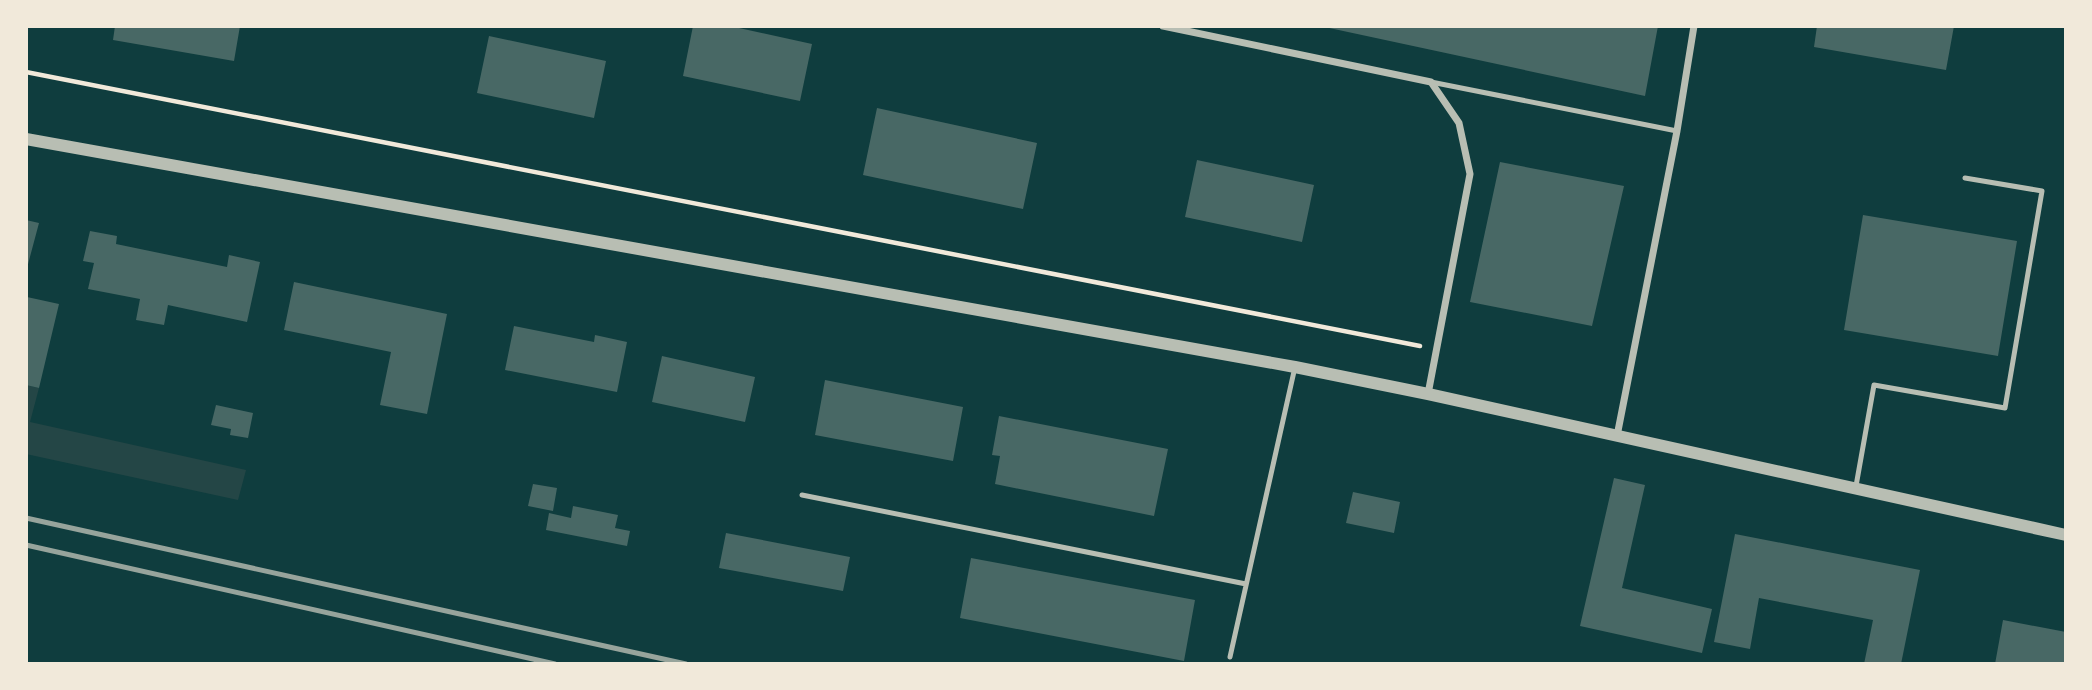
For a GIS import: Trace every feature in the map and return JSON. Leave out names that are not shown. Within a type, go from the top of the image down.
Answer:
[{"type":"street","points":[[1163,26],[1431,82],[1460,123],[1470,173],[1428,394]]},
{"type":"street","points":[[1617,436],[1677,131],[1694,26]]},
{"type":"street","points":[[26,139],[1295,367],[2066,535]]},
{"type":"lane","points":[[1431,82],[1677,131]]},
{"type":"lane","points":[[1856,489],[1874,385],[2005,408],[2042,191],[1965,178]]},
{"type":"lane","points":[[1230,657],[1295,367]]},
{"type":"lane","points":[[802,495],[1246,584]]},
{"type":"path","points":[[26,72],[1436,349]]},
{"type":"shaded area","points":[[26,385],[39,388],[30,422],[246,470],[238,500],[26,454]]},
{"type":"building","points":[[115,26],[240,26],[234,61],[113,40]]},
{"type":"building","points":[[693,26],[730,26],[812,44],[800,101],[683,76]]},
{"type":"building","points":[[1320,26],[1658,26],[1645,96]]},
{"type":"building","points":[[1817,26],[1954,26],[1946,70],[1814,47]]},
{"type":"building","points":[[489,36],[606,61],[594,118],[477,93]]},
{"type":"building","points":[[877,108],[1037,143],[1023,209],[863,175]]},
{"type":"building","points":[[1197,160],[1314,185],[1302,242],[1185,217]]},
{"type":"building","points":[[1500,162],[1624,186],[1592,326],[1470,302]]},
{"type":"building","points":[[1863,215],[2017,241],[1998,356],[1844,330]]},
{"type":"building","points":[[26,220],[39,223],[27,268],[26,268]]},
{"type":"building","points":[[90,231],[117,236],[116,244],[227,267],[229,255],[260,262],[247,322],[168,305],[164,325],[136,320],[140,299],[88,289],[94,263],[83,261]]},
{"type":"building","points":[[294,282],[447,314],[427,414],[380,405],[391,352],[284,330]]},
{"type":"building","points":[[27,297],[59,304],[39,388],[26,385]]},
{"type":"building","points":[[514,326],[594,342],[595,335],[627,342],[617,392],[505,370]]},
{"type":"building","points":[[662,356],[755,377],[745,422],[652,402]]},
{"type":"building","points":[[825,380],[963,407],[953,461],[815,435]]},
{"type":"building","points":[[216,405],[253,413],[248,438],[230,435],[231,429],[211,425]]},
{"type":"building","points":[[999,416],[1168,449],[1154,516],[995,484],[1000,456],[992,455]]},
{"type":"building","points":[[1614,478],[1645,485],[1622,588],[1712,609],[1702,653],[1580,626]]},
{"type":"building","points":[[533,484],[557,488],[553,511],[528,506]]},
{"type":"building","points":[[1353,492],[1400,502],[1394,533],[1346,523]]},
{"type":"building","points":[[573,506],[618,515],[615,528],[630,531],[627,546],[546,530],[549,513],[571,518]]},
{"type":"building","points":[[726,533],[850,557],[843,591],[719,568]]},
{"type":"building","points":[[1735,534],[1920,570],[1901,664],[1864,664],[1873,620],[1759,598],[1750,649],[1714,642]]},
{"type":"building","points":[[971,558],[1195,600],[1184,661],[960,618]]},
{"type":"building","points":[[2003,620],[2066,632],[2066,664],[1995,664]]},
{"type":"railway","points":[[26,518],[686,664]]},
{"type":"railway","points":[[26,545],[555,664]]}]
